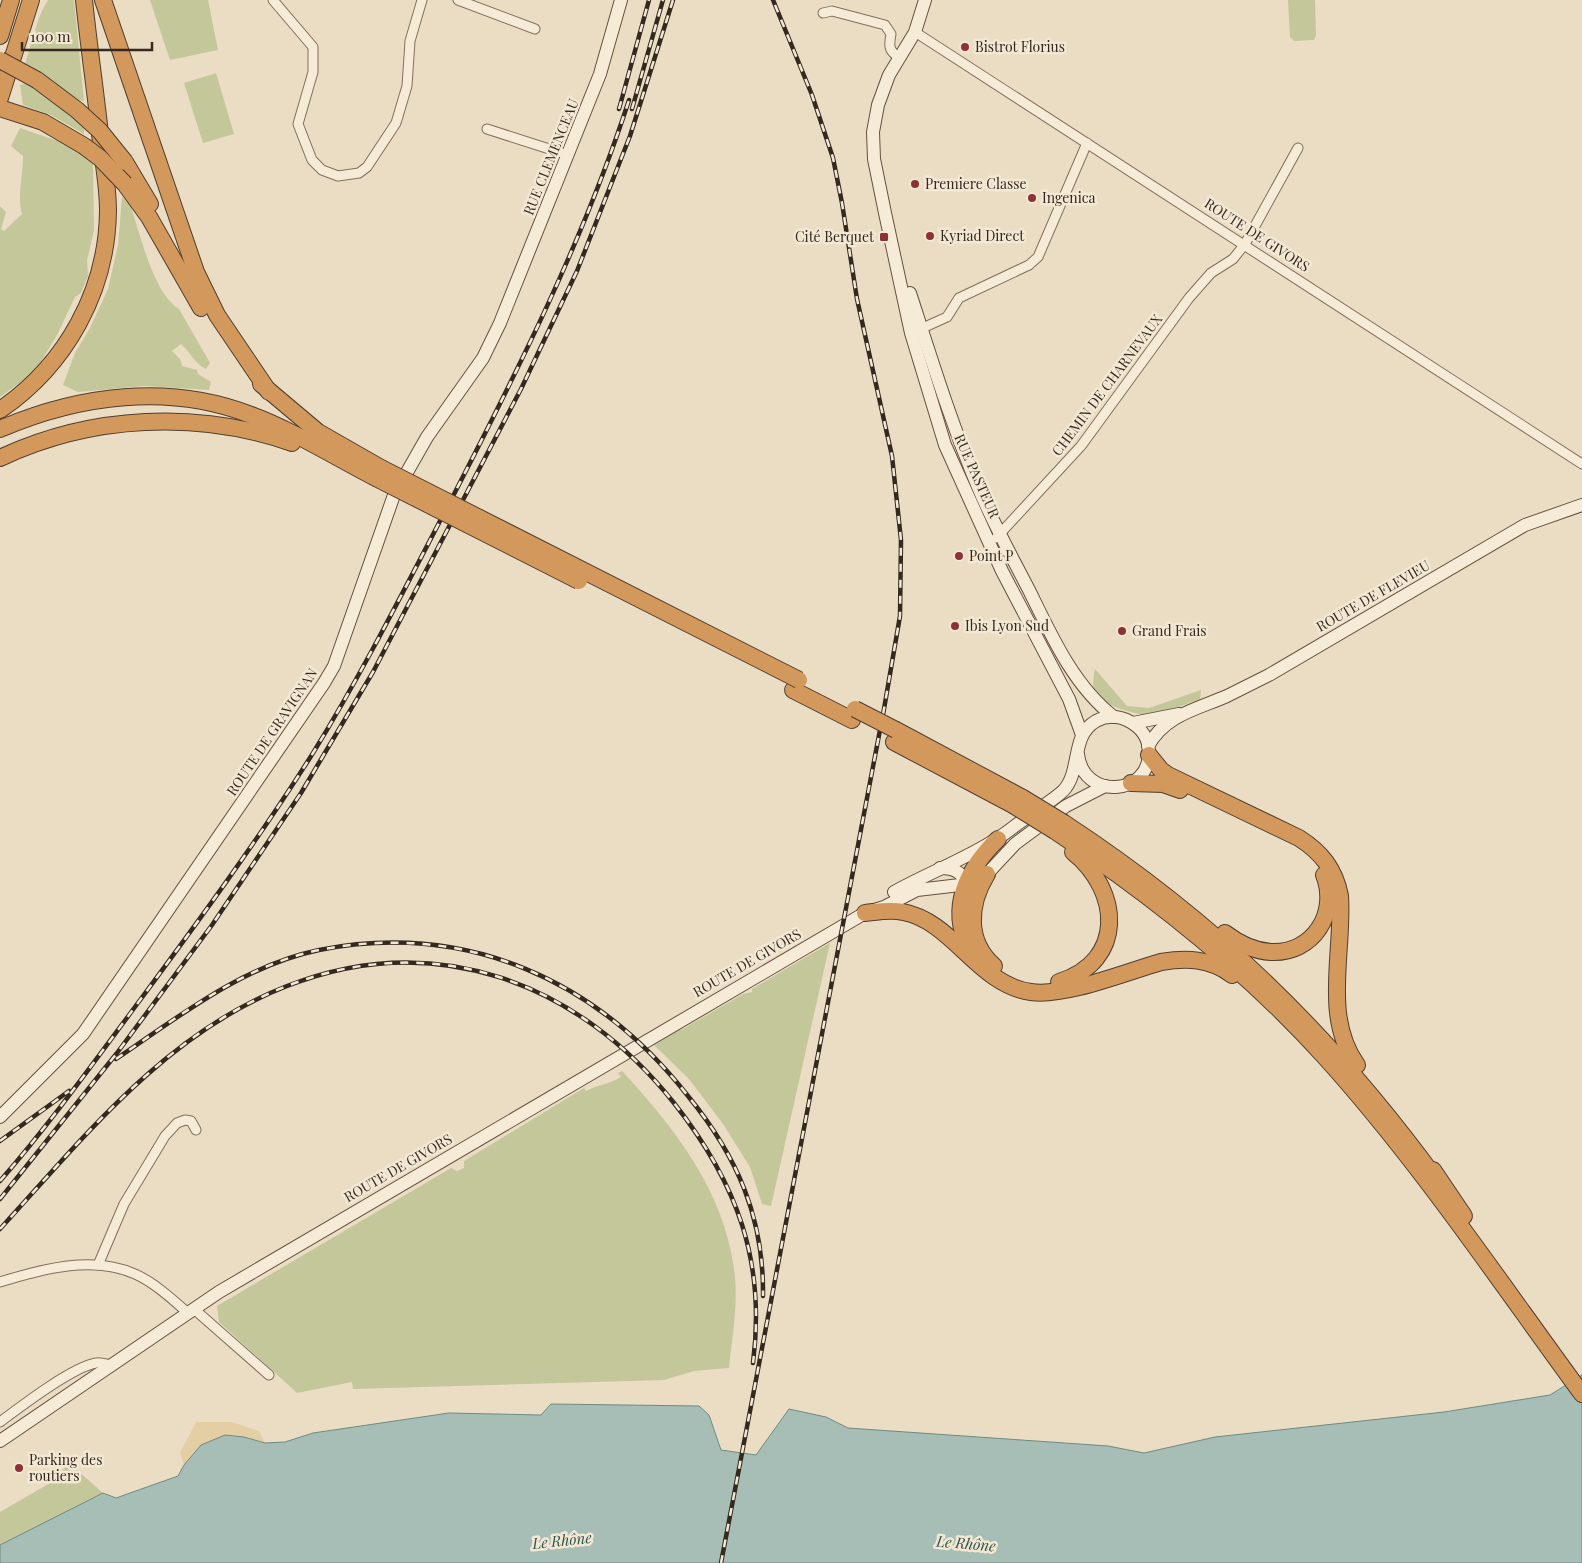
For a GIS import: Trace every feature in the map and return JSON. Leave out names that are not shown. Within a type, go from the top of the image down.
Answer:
[{"type":"highway","points":[[0,36],[11,0]]},
{"type":"highway","points":[[0,98],[31,0]]},
{"type":"highway","points":[[0,410],[36,381],[68,342],[85,312],[101,264],[107,230],[107,179],[84,0]]},
{"type":"highway","points":[[103,0],[187,252],[217,315],[268,392]]},
{"type":"highway","points":[[0,60],[37,80],[77,110],[100,131],[125,162],[160,222],[179,267]]},
{"type":"highway","points":[[0,108],[58,128],[104,162],[125,184],[149,217],[221,339],[268,392],[318,432],[378,473],[895,736],[1015,804],[1056,830],[1164,908],[1261,992],[1323,1056],[1363,1102],[1540,1329],[1582,1378]]},
{"type":"highway","points":[[0,429],[29,417],[72,405],[123,397],[174,398],[222,406],[253,416],[346,463]]},
{"type":"highway","points":[[0,458],[40,442],[84,430],[125,424],[167,421],[212,424],[247,430],[285,440],[378,473]]},
{"type":"highway","points":[[895,736],[996,796],[1015,804]]},
{"type":"highway","points":[[1148,751],[1160,770],[1168,775],[1299,838],[1316,850],[1327,862],[1336,879],[1340,896],[1338,1005],[1343,1042],[1354,1062],[1412,1140],[1464,1216],[1582,1394]]},
{"type":"highway","points":[[1056,830],[1149,881],[1240,943],[1270,952],[1291,950],[1312,938],[1322,925],[1328,906],[1328,886],[1324,875],[1313,859],[1299,848],[1169,786],[1131,783]]},
{"type":"highway","points":[[987,874],[978,890],[972,924],[977,944],[987,960],[1009,976],[1030,984],[1053,984],[1074,976],[1089,965],[1107,935],[1109,912],[1107,898],[1102,885],[1085,862],[1056,830]]},
{"type":"highway","points":[[976,961],[965,941],[960,924],[961,901],[966,882],[976,862],[998,838]]},
{"type":"highway","points":[[1149,881],[1244,960],[1313,1029],[1370,1093],[1464,1216]]},
{"type":"highway","points":[[865,913],[894,910],[915,915],[932,926],[989,973],[1007,985],[1025,991],[1040,993],[1065,989],[1161,962],[1195,960],[1216,966],[1247,986],[1261,992]]},
{"type":"main road","name":"RUE CLEMENCEAU","points":[[500,323],[600,74],[621,0]]},
{"type":"main road","name":"RUE PASTEUR","points":[[916,0],[898,57],[878,105],[873,132],[874,159],[885,213],[945,445],[995,538],[1075,675],[1095,701],[1114,717]]},
{"type":"main road","name":"RUE PASTEUR","points":[[898,57],[915,32],[925,0]]},
{"type":"main road","name":"ROUTE DE GRAVIGNAN","points":[[0,1117],[83,1034],[324,683],[334,666],[394,495],[427,437],[483,358],[500,323]]},
{"type":"main road","name":"ROUTE DE FLEVIEU","points":[[1132,723],[1179,714],[1228,695],[1269,675],[1525,525],[1582,505]]},
{"type":"main road","name":"RUE PASTEUR","points":[[995,538],[1028,624],[1069,699],[1082,735]]},
{"type":"main road","name":"ROUTE DE FLEVIEU","points":[[1148,751],[1156,734],[1179,714]]},
{"type":"main road","points":[[865,913],[877,902],[998,838],[1065,788],[1071,779],[1082,735],[1096,722],[1114,717],[1132,723],[1141,730],[1148,751],[1143,771],[1131,783],[1116,788],[1094,782],[1080,765],[1078,754]]},
{"type":"main road","points":[[865,913],[884,907],[917,890],[966,882],[987,874],[1015,844],[1066,806],[1105,786]]},
{"type":"main road","points":[[940,868],[957,870],[966,882],[974,905]]},
{"type":"main road","name":"ROUTE DE GIVORS","points":[[0,1441],[191,1311],[326,1228],[865,913]]},
{"type":"street","points":[[273,0],[313,47],[313,72],[298,124],[312,160],[322,170],[338,176],[359,173],[368,167],[396,123],[407,86],[410,41],[422,0]]},
{"type":"street","points":[[458,0],[535,29]]},
{"type":"street","points":[[823,13],[832,10],[885,25],[891,34],[889,47],[892,54],[898,57]]},
{"type":"street","name":"ROUTE DE GIVORS","points":[[915,32],[1582,464]]},
{"type":"street","points":[[488,129],[568,155]]},
{"type":"street","points":[[917,331],[947,317],[959,298],[1029,265],[1038,258],[1087,143]]},
{"type":"street","name":"CHEMIN DE CHARNEVAUX","points":[[995,538],[1081,446],[1189,298],[1211,273],[1233,259],[1244,244],[1298,148]]},
{"type":"street","points":[[98,1265],[124,1204],[165,1136],[177,1123],[185,1120],[191,1121],[196,1130]]},
{"type":"street","points":[[0,1282],[26,1274],[86,1264],[117,1267],[137,1275],[191,1311],[269,1375]]},
{"type":"street","points":[[0,1422],[30,1399],[84,1367],[97,1362],[111,1365]]},
{"type":"green space","points":[[48,0],[74,0],[84,101],[79,100],[25,64],[38,22]]},
{"type":"green space","points":[[150,0],[208,0],[218,50],[170,60]]},
{"type":"green space","points":[[1288,0],[1315,0],[1316,35],[1314,40],[1294,41],[1290,37]]},
{"type":"green space","points":[[216,73],[234,134],[203,143],[184,83]]},
{"type":"green space","points":[[29,82],[84,123],[84,134],[51,115],[23,105],[20,85]]},
{"type":"green space","points":[[20,128],[66,144],[93,163],[94,230],[87,261],[88,276],[81,293],[75,297],[58,333],[39,365],[25,379],[0,397],[0,206],[6,212],[1,229],[4,231],[22,214],[20,193],[23,156],[11,146]]},
{"type":"green space","points":[[122,197],[130,204],[148,261],[162,290],[179,309],[210,363],[206,369],[202,367],[181,344],[172,351],[180,359],[182,366],[197,370],[198,374],[211,382],[209,390],[144,386],[78,392],[63,385],[75,353],[90,328],[108,289],[118,245]]},
{"type":"green space","points":[[1095,669],[1127,706],[1149,708],[1201,690],[1200,699],[1152,717],[1141,717],[1140,714],[1108,703],[1097,695],[1093,684]]},
{"type":"green space","points":[[830,943],[771,1206],[762,1204],[750,1167],[723,1124],[689,1079],[652,1043],[671,1032],[683,1029],[743,994],[752,992],[752,989]]},
{"type":"green space","points":[[622,1071],[678,1138],[708,1187],[720,1213],[734,1269],[736,1294],[729,1368],[694,1371],[664,1380],[353,1389],[352,1382],[297,1393],[219,1322],[217,1306],[451,1168],[457,1171],[464,1168],[464,1161],[584,1088],[586,1091],[621,1077],[618,1073]]},
{"type":"green space","points":[[69,1463],[103,1493],[0,1545],[0,1512],[50,1483]]},
{"type":"sand","points":[[196,1422],[232,1422],[259,1431],[265,1443],[244,1437],[201,1445],[184,1465],[180,1453]]},
{"type":"water","name":"Le Rhône","points":[[1582,1375],[1582,1563],[0,1563],[0,1545],[103,1493],[116,1498],[178,1476],[184,1465],[201,1445],[225,1435],[244,1437],[265,1443],[285,1442],[313,1433],[449,1413],[541,1415],[551,1404],[699,1406],[709,1415],[721,1450],[756,1455],[789,1409],[826,1417],[848,1428],[1108,1446],[1144,1453],[1215,1437],[1444,1412],[1550,1395]]},
{"type":"railway","points":[[619,109],[649,0]]},
{"type":"railway","points":[[632,109],[663,0]]},
{"type":"railway","points":[[0,1199],[117,1053],[212,925],[301,793],[373,672],[521,389],[577,271],[630,136],[673,0]]},
{"type":"railway","points":[[721,1563],[884,709],[900,616],[901,540],[892,456],[857,299],[833,158],[812,95],[773,0]]},
{"type":"railway","points":[[0,1181],[68,1098],[202,916],[270,819],[332,722],[402,595],[526,352],[592,203],[629,100]]},
{"type":"railway","points":[[116,1059],[188,1010],[238,980],[264,968],[319,950],[374,943],[426,944],[477,953],[525,969],[570,991],[613,1020],[652,1055],[688,1096],[705,1119],[721,1141],[734,1165],[753,1214],[759,1240],[763,1296]]},
{"type":"railway","points":[[0,1229],[64,1158],[130,1090],[165,1059],[203,1031],[243,1006],[287,986],[342,969],[396,963],[449,966],[500,977],[548,998],[594,1026],[636,1061],[674,1103],[715,1163],[742,1225],[750,1257],[755,1291],[756,1326],[753,1363]]},
{"type":"railway","points":[[0,1141],[69,1091]]},
{"type":"place","name":"Bistrot Florius","points":[[965,47]]},
{"type":"place","name":"Premiere Classe","points":[[915,184]]},
{"type":"place","name":"Ingenica","points":[[1032,198]]},
{"type":"place","name":"Kyriad Direct","points":[[930,236]]},
{"type":"place","name":"Cité Berquet","points":[[884,237]]},
{"type":"place","name":"Point P","points":[[959,556]]},
{"type":"place","name":"Ibis Lyon Sud","points":[[955,626]]},
{"type":"place","name":"Grand Frais","points":[[1122,631]]},
{"type":"place","name":"Parking des routiers","points":[[19,1468]]}]
